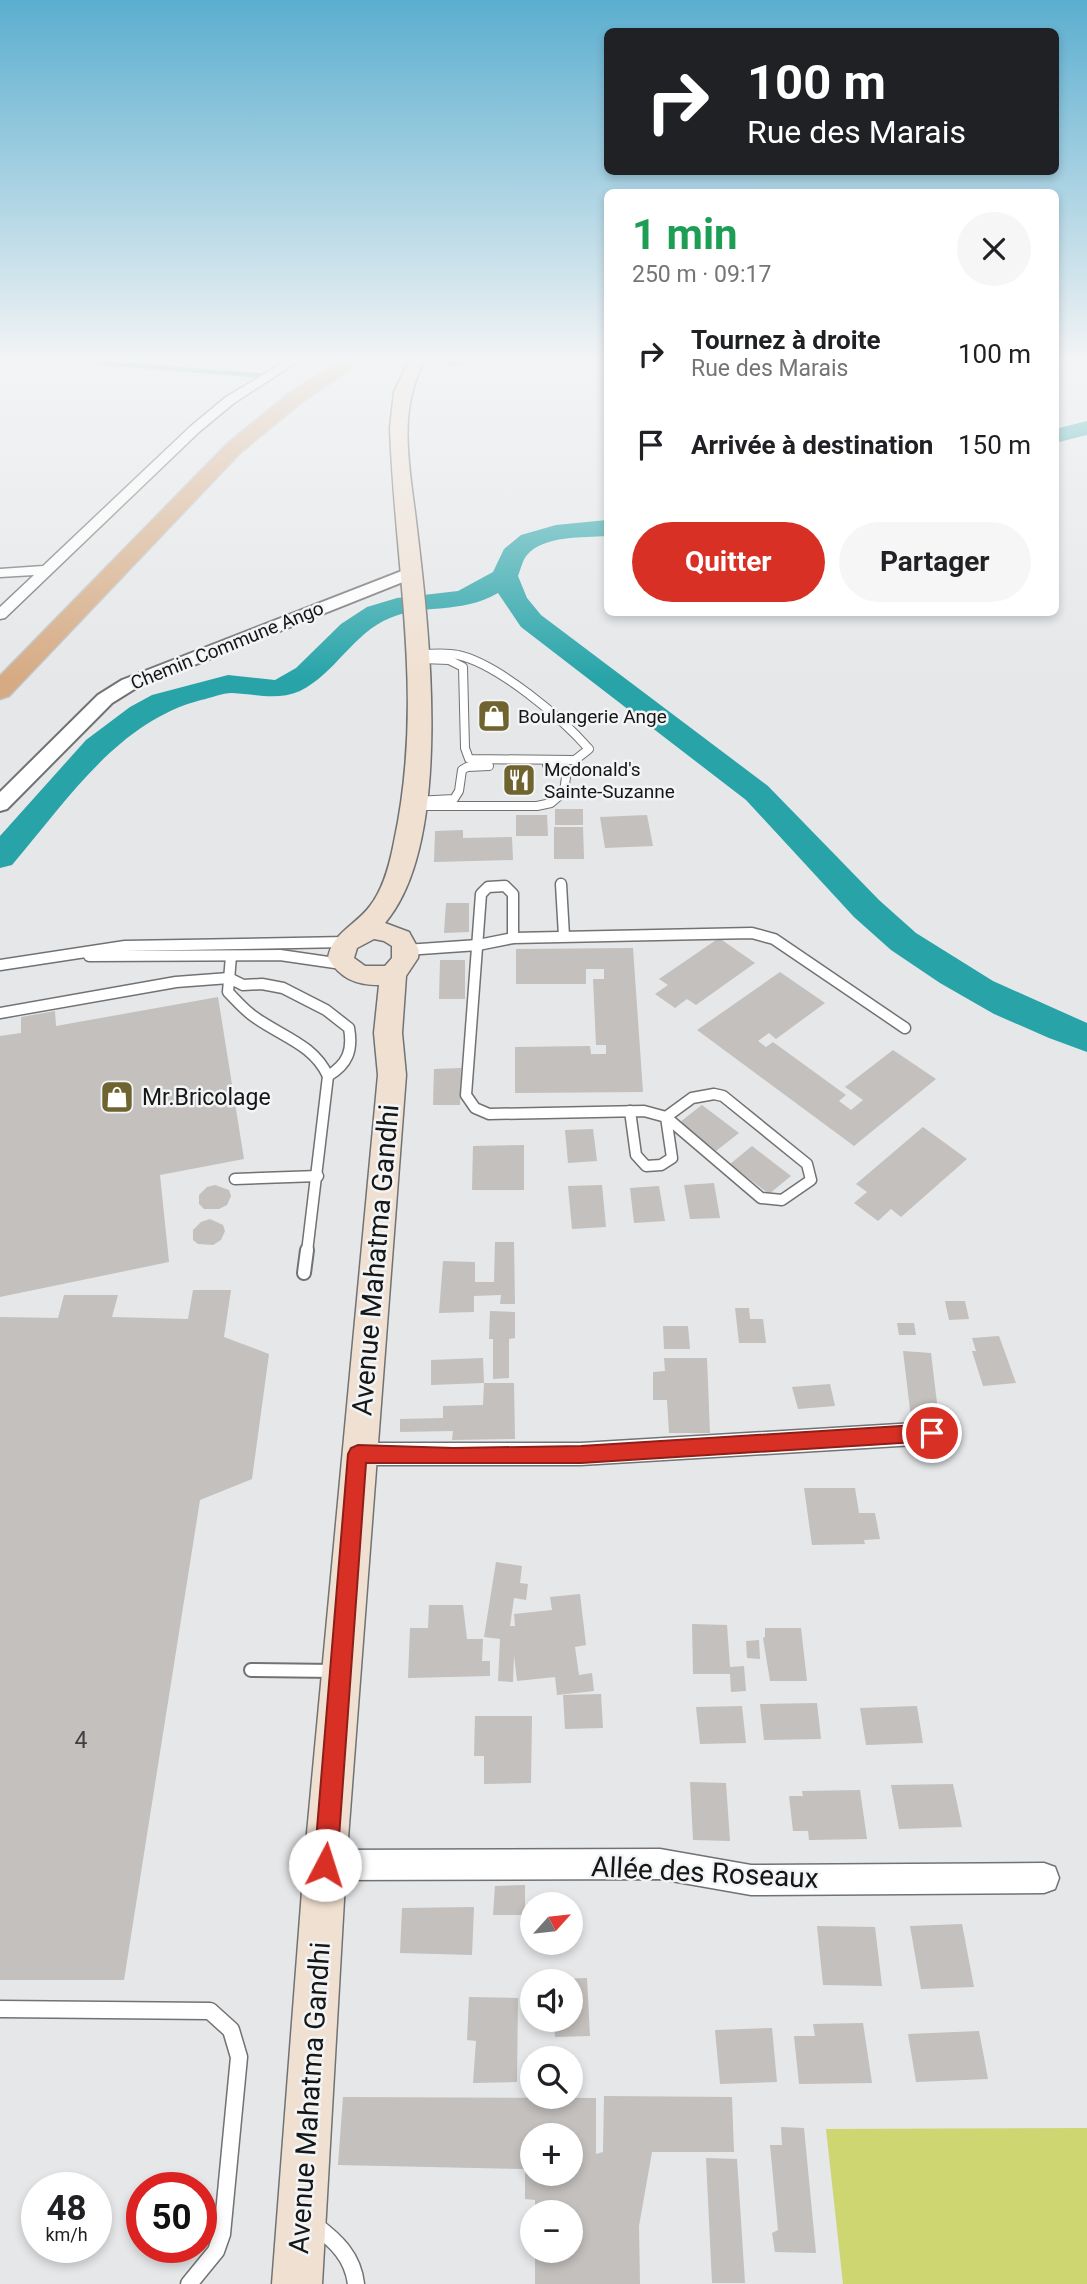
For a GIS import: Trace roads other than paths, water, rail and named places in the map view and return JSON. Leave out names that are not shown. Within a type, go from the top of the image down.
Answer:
[{"type":"highway","points":[[0,665],[198,466]]},
{"type":"highway","points":[[0,691],[217,466]]},
{"type":"main road","points":[[351,954],[382,908],[397,879],[414,804],[421,739],[418,621],[403,466]]},
{"type":"main road","points":[[351,954],[373,977],[393,974],[405,960],[397,879]]},
{"type":"main road","points":[[351,954],[374,930],[402,942]]},
{"type":"main road","name":"Avenue Mahatma Gandhi","points":[[351,954],[388,1032]]},
{"type":"main road","name":"Avenue Mahatma Gandhi","points":[[297,2284],[325,1865],[392,1075],[388,1032],[393,974]]},
{"type":"street","points":[[0,615],[159,466]]},
{"type":"street","points":[[0,573],[46,570]]},
{"type":"street","name":"Chemin Commune Ango","points":[[0,804],[105,699],[129,684],[413,579]]},
{"type":"street","points":[[358,1454],[581,1454],[932,1433]]},
{"type":"street","name":"Allée des Roseaux","points":[[325,1865],[660,1864],[751,1880],[1044,1878]]},
{"type":"lane","points":[[459,655],[500,675],[579,736],[589,749],[587,753],[575,760],[469,759],[464,748],[463,667],[449,660],[420,656],[459,655]]},
{"type":"lane","points":[[551,765],[559,766],[565,771],[565,792],[551,803],[522,807],[503,804],[414,804],[449,801],[457,797],[461,774],[467,767],[551,765]]},
{"type":"lane","points":[[561,883],[564,936]]},
{"type":"lane","points":[[513,938],[513,894],[505,886],[488,887],[481,894],[466,1095],[469,1103],[477,1110],[489,1114],[644,1111],[666,1117],[761,1198],[774,1202],[787,1201],[811,1180],[807,1164],[723,1097],[709,1092],[697,1094],[666,1117]]},
{"type":"lane","points":[[402,942],[478,945],[513,938],[752,933],[774,939],[905,1028]]},
{"type":"lane","points":[[0,965],[125,946],[351,954]]},
{"type":"lane","points":[[73,954],[124,959],[231,956],[317,958],[351,954]]},
{"type":"lane","points":[[231,956],[228,992],[254,1018],[313,1052],[324,1064],[328,1076],[318,1176],[304,1273]]},
{"type":"lane","points":[[0,1013],[176,982],[229,978],[243,985],[262,984],[283,988],[326,1010],[349,1028],[351,1051],[348,1061],[328,1076]]},
{"type":"lane","points":[[631,1111],[636,1155],[646,1166],[661,1166],[671,1158],[666,1117]]},
{"type":"lane","points":[[235,1178],[318,1176]]},
{"type":"lane","points":[[251,1671],[341,1671]]},
{"type":"lane","points":[[0,2009],[211,2011],[231,2030],[239,2057],[222,2234],[216,2251],[189,2284]]},
{"type":"lane","points":[[301,2215],[340,2244],[356,2276],[356,2284]]},
{"type":"waterway","points":[[505,576],[513,555],[530,541],[556,533],[604,528]]},
{"type":"waterway","points":[[0,857],[97,747],[141,713],[163,701],[228,684],[279,689],[306,674],[351,630],[377,613],[408,605],[462,599],[505,576]]},
{"type":"waterway","points":[[505,576],[514,599],[531,621],[757,793],[867,908],[903,941],[980,990],[1035,1017],[1087,1038]]},
{"type":"place","name":"Boulangerie Ange","points":[[494,716]]},
{"type":"place","name":"Mcdonald's Sainte-Suzanne","points":[[519,780]]},
{"type":"place","name":"Mr.Bricolage","points":[[117,1097]]}]
